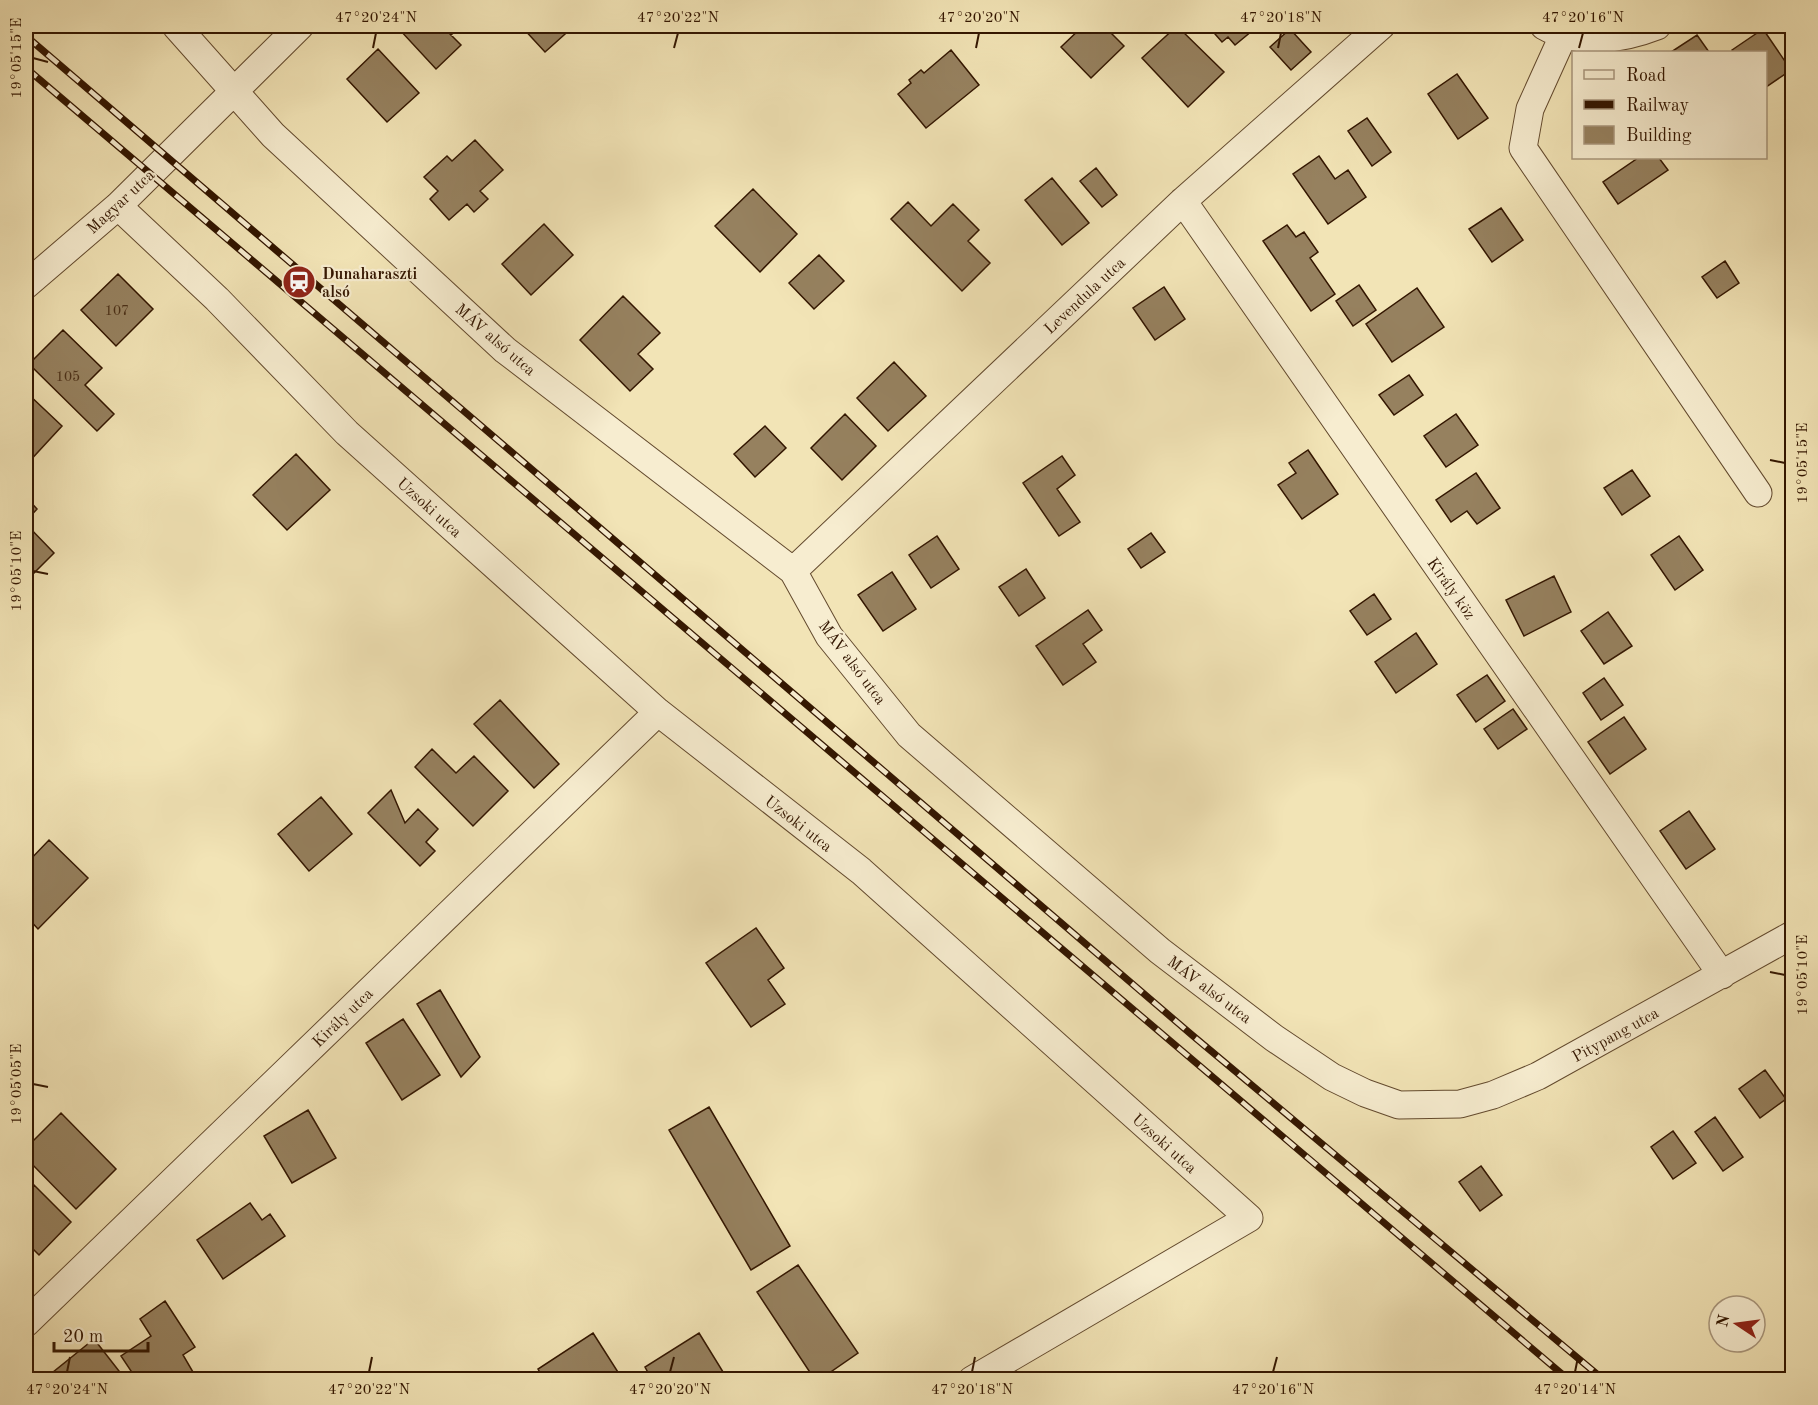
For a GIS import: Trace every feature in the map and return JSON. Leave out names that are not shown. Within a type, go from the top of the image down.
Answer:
[{"type":"street","name":"MÁV alsó utca","points":[[176,26],[273,135],[506,350],[793,571],[829,636],[909,735],[1160,951],[1274,1038],[1332,1077],[1365,1093],[1399,1105],[1428,1106]]},
{"type":"street","name":"Magyar utca","points":[[26,285],[118,206],[300,26]]},
{"type":"street","name":"Levendula utca","points":[[793,571],[1183,201],[1381,26]]},
{"type":"street","points":[[1657,26],[1620,36],[1591,39],[1553,31],[1530,109],[1523,148],[1758,493]]},
{"type":"street","name":"Király köz","points":[[1183,201],[1722,975]]},
{"type":"street","name":"Uzsoki utca","points":[[118,206],[217,299],[347,433],[658,711],[861,871],[1249,1218],[972,1380]]},
{"type":"street","name":"Király utca","points":[[26,1323],[658,711]]},
{"type":"street","name":"Pitypang utca","points":[[1428,1106],[1460,1104],[1482,1098],[1538,1076],[1792,935]]},
{"type":"building","points":[[401,26],[442,26],[461,45],[436,69],[398,28]]},
{"type":"building","points":[[442,26],[461,26],[451,35]]},
{"type":"building","points":[[521,26],[574,26],[545,52]]},
{"type":"building","points":[[1083,26],[1104,26],[1124,46],[1091,78],[1061,47]]},
{"type":"building","points":[[1177,26],[1224,72],[1188,107],[1142,58]]},
{"type":"building","points":[[1208,26],[1258,26],[1235,45],[1228,37],[1222,42]]},
{"type":"building","points":[[1290,29],[1311,52],[1291,70],[1270,47]]},
{"type":"building","points":[[1763,29],[1791,70],[1767,86],[1767,51],[1732,50]]},
{"type":"building","points":[[1697,35],[1708,51],[1673,51]]},
{"type":"building","points":[[378,49],[419,93],[387,122],[347,79]]},
{"type":"building","points":[[951,50],[979,85],[926,128],[898,94],[921,70],[924,73]]},
{"type":"building","points":[[1457,74],[1488,118],[1458,139],[1428,94]]},
{"type":"building","points":[[1367,118],[1391,152],[1372,166],[1348,131]]},
{"type":"building","points":[[475,140],[503,170],[480,191],[488,199],[474,212],[467,204],[449,220],[430,199],[438,191],[424,177],[447,156],[452,161]]},
{"type":"building","points":[[1319,156],[1335,179],[1348,170],[1366,197],[1328,224],[1293,174]]},
{"type":"building","points":[[1637,159],[1660,159],[1668,170],[1618,204],[1603,182]]},
{"type":"building","points":[[1096,168],[1117,195],[1102,207],[1080,181]]},
{"type":"building","points":[[1052,178],[1089,223],[1062,245],[1025,200]]},
{"type":"building","points":[[753,189],[797,234],[760,272],[715,226]]},
{"type":"building","points":[[908,202],[931,226],[953,204],[979,230],[968,241],[990,263],[962,291],[891,219]]},
{"type":"building","points":[[1501,208],[1523,240],[1492,262],[1469,229]]},
{"type":"building","points":[[544,224],[573,255],[531,295],[502,264]]},
{"type":"building","points":[[1287,225],[1296,237],[1304,232],[1318,252],[1310,258],[1335,294],[1311,311],[1263,241]]},
{"type":"building","points":[[819,255],[844,281],[814,309],[789,283]]},
{"type":"building","points":[[1725,261],[1739,283],[1717,298],[1702,277]]},
{"type":"building","points":[[118,274],[153,309],[116,346],[81,310]]},
{"type":"building","points":[[1359,285],[1376,310],[1353,326],[1336,301]]},
{"type":"building","points":[[1164,287],[1185,319],[1155,340],[1133,308]]},
{"type":"building","points":[[1417,288],[1444,327],[1392,362],[1366,324]]},
{"type":"building","points":[[623,296],[660,333],[638,354],[653,369],[630,391],[580,340]]},
{"type":"building","points":[[63,330],[102,368],[85,385],[114,414],[97,431],[29,364]]},
{"type":"building","points":[[894,362],[926,396],[888,431],[857,398]]},
{"type":"building","points":[[1409,375],[1423,395],[1394,415],[1379,395]]},
{"type":"building","points":[[26,392],[62,426],[26,465]]},
{"type":"building","points":[[845,414],[876,446],[842,480],[811,448]]},
{"type":"building","points":[[1456,414],[1478,445],[1446,467],[1424,436]]},
{"type":"building","points":[[765,426],[786,448],[755,477],[734,454]]},
{"type":"building","points":[[1308,450],[1338,494],[1302,519],[1278,485],[1296,473],[1289,463]]},
{"type":"building","points":[[296,454],[330,490],[287,530],[253,495]]},
{"type":"building","points":[[1062,456],[1075,475],[1057,489],[1080,522],[1059,536],[1023,483]]},
{"type":"building","points":[[1632,470],[1650,496],[1622,515],[1604,488]]},
{"type":"building","points":[[1476,473],[1500,508],[1477,524],[1467,511],[1451,522],[1436,500]]},
{"type":"building","points":[[26,497],[37,509],[26,521]]},
{"type":"building","points":[[26,524],[54,553],[27,580],[26,578]]},
{"type":"building","points":[[1151,533],[1165,552],[1141,568],[1128,549]]},
{"type":"building","points":[[937,536],[959,569],[931,588],[909,555]]},
{"type":"building","points":[[1679,536],[1703,570],[1675,590],[1651,555]]},
{"type":"building","points":[[1026,569],[1045,598],[1019,616],[999,587]]},
{"type":"building","points":[[892,572],[916,609],[883,631],[858,595]]},
{"type":"building","points":[[1554,576],[1571,612],[1524,636],[1506,600]]},
{"type":"building","points":[[1374,594],[1391,619],[1367,635],[1350,611]]},
{"type":"building","points":[[1088,610],[1102,630],[1083,644],[1096,662],[1063,685],[1036,646]]},
{"type":"building","points":[[1608,612],[1632,646],[1604,664],[1581,631]]},
{"type":"building","points":[[1416,633],[1437,664],[1396,693],[1375,662]]},
{"type":"building","points":[[1487,675],[1505,701],[1476,722],[1457,695]]},
{"type":"building","points":[[1604,678],[1623,705],[1601,720],[1583,693]]},
{"type":"building","points":[[500,700],[559,764],[534,788],[474,724]]},
{"type":"building","points":[[1513,709],[1527,729],[1498,749],[1484,729]]},
{"type":"building","points":[[1624,717],[1646,749],[1610,774],[1588,742]]},
{"type":"building","points":[[432,749],[456,773],[474,756],[508,791],[473,826],[415,767]]},
{"type":"building","points":[[391,790],[405,823],[418,809],[438,829],[426,842],[435,851],[420,866],[368,813]]},
{"type":"building","points":[[321,797],[352,834],[309,871],[278,834]]},
{"type":"building","points":[[1689,811],[1715,849],[1686,869],[1660,831]]},
{"type":"building","points":[[49,840],[88,878],[38,929],[26,916],[26,864]]},
{"type":"building","points":[[756,928],[784,968],[768,980],[785,1004],[751,1027],[706,963]]},
{"type":"building","points":[[440,990],[480,1057],[461,1077],[417,1004]]},
{"type":"building","points":[[403,1019],[440,1075],[402,1100],[366,1043]]},
{"type":"building","points":[[1765,1070],[1786,1099],[1760,1118],[1739,1089]]},
{"type":"building","points":[[709,1107],[790,1246],[751,1270],[669,1130]]},
{"type":"building","points":[[308,1110],[336,1158],[292,1183],[264,1136]]},
{"type":"building","points":[[61,1113],[116,1169],[76,1209],[26,1158],[26,1148]]},
{"type":"building","points":[[1715,1117],[1743,1157],[1723,1171],[1695,1132]]},
{"type":"building","points":[[1673,1131],[1696,1163],[1673,1179],[1651,1147]]},
{"type":"building","points":[[1481,1166],[1502,1195],[1480,1211],[1459,1182]]},
{"type":"building","points":[[34,1185],[71,1222],[39,1255],[26,1242],[26,1193]]},
{"type":"building","points":[[250,1203],[262,1220],[270,1214],[285,1236],[223,1279],[197,1240]]},
{"type":"building","points":[[798,1265],[858,1353],[819,1380],[815,1380],[757,1292]]},
{"type":"building","points":[[165,1301],[195,1347],[183,1355],[193,1372],[182,1380],[137,1380],[121,1356],[151,1336],[140,1319]]},
{"type":"building","points":[[593,1333],[623,1380],[544,1380],[538,1369]]},
{"type":"building","points":[[699,1333],[728,1380],[652,1380],[645,1367]]},
{"type":"building","points":[[94,1339],[126,1380],[49,1380],[47,1377]]},
{"type":"railway","points":[[26,36],[1192,1035],[1604,1380]]},
{"type":"railway","points":[[26,68],[1569,1380]]},
{"type":"place","name":"Dunaharaszti alsó","points":[[299,282]]}]
